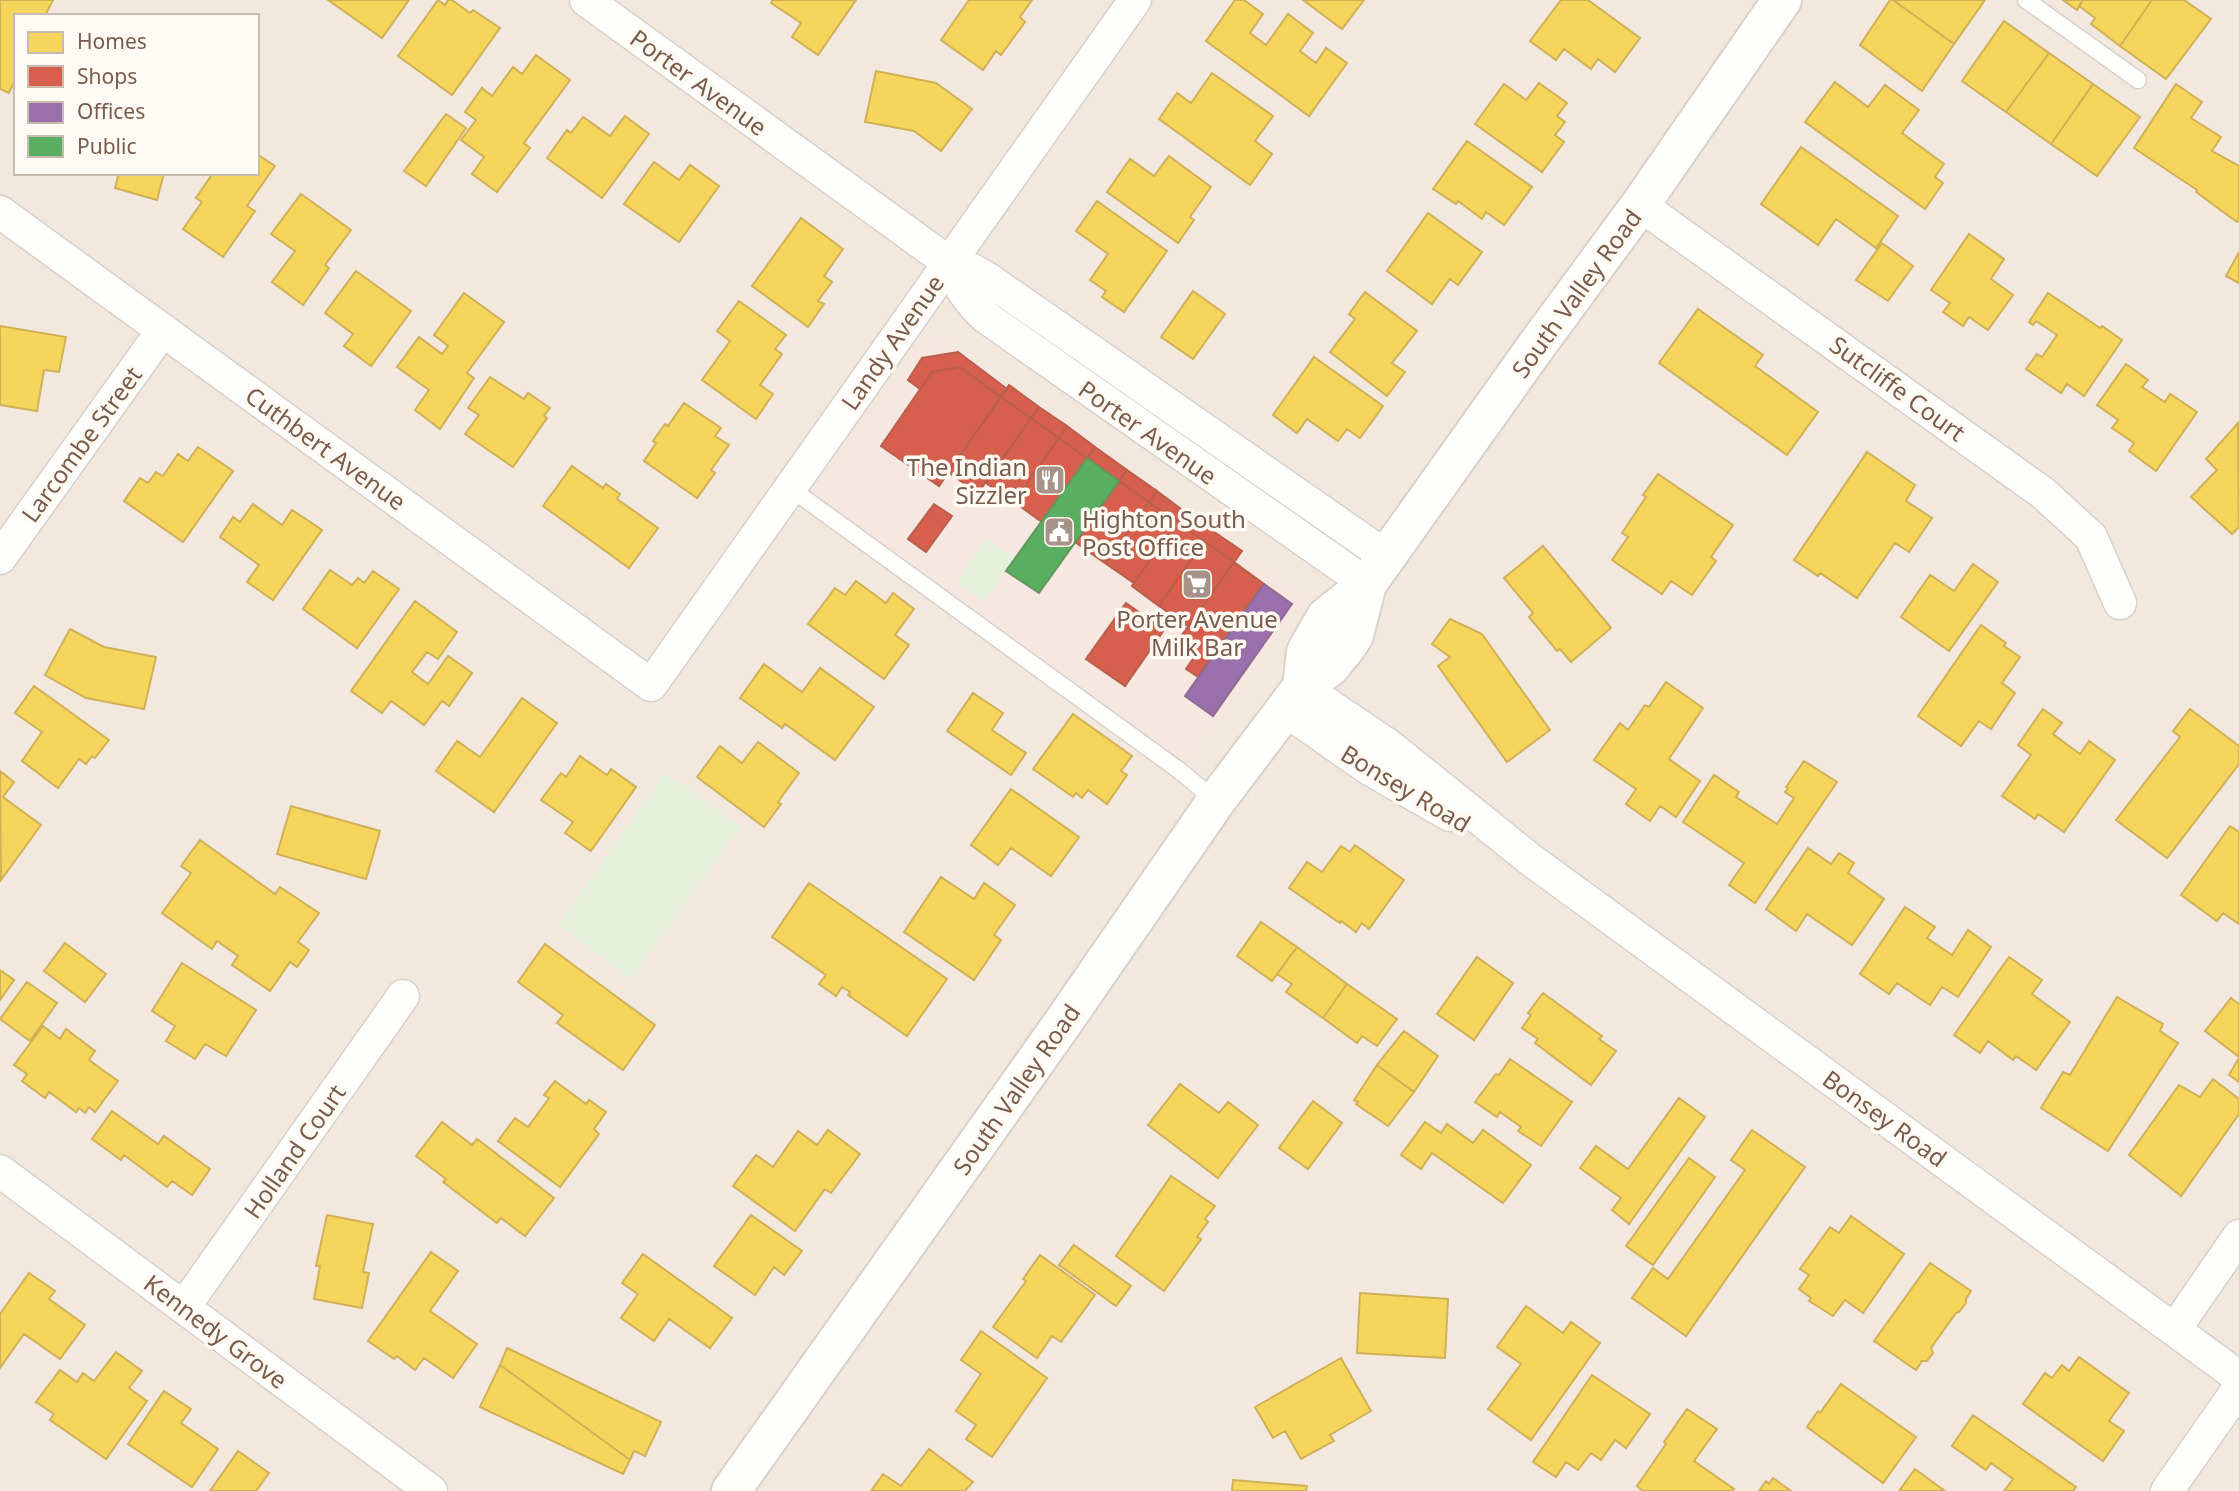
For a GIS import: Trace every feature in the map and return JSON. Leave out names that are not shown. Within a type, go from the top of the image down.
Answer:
[{"type":"main road","name":"South Valley Road","points":[[731,1491],[1062,1024],[1216,801],[1293,699],[1330,667],[1347,646],[1377,570],[1536,345],[1640,205],[1782,0]]},
{"type":"street","name":"Porter Avenue","points":[[586,0],[948,262],[961,290],[986,318],[1377,570]]},
{"type":"street","name":"Landy Avenue","points":[[651,685],[1135,0]]},
{"type":"street","name":"Sutcliffe Court","points":[[1640,205],[2043,492],[2091,537],[2120,603]]},
{"type":"street","name":"Cuthbert Avenue","points":[[0,212],[651,685]]},
{"type":"street","name":"Larcombe Street","points":[[0,558],[163,330]]},
{"type":"street","name":"Bonsey Road","points":[[1293,699],[1368,768],[1531,860],[2239,1377]]},
{"type":"street","name":"Holland Court","points":[[184,1307],[403,996]]},
{"type":"street","name":"Kennedy Grove","points":[[0,1171],[430,1491]]},
{"type":"street","points":[[2175,1329],[2239,1236]]},
{"type":"street","points":[[2167,1491],[2239,1388]]},
{"type":"lane","points":[[2026,0],[2138,80]]},
{"type":"lane","points":[[790,488],[1180,771],[1216,801]]},
{"type":"shaded area","points":[[0,0],[2239,0],[2239,1491],[0,1491]]},
{"type":"shaded area","points":[[934,331],[1305,597],[1180,771],[808,501]]},
{"type":"green space","points":[[987,538],[1016,558],[984,603],[956,582]]},
{"type":"green space","points":[[665,772],[741,826],[631,980],[558,925]]},
{"type":"building: Homes","points":[[0,0],[53,0],[46,14],[14,14],[14,82],[9,93],[0,89]]},
{"type":"building: Homes","points":[[328,0],[409,0],[382,38]]},
{"type":"building: Homes","points":[[438,0],[445,5],[448,0],[452,0],[470,13],[473,10],[500,28],[452,95],[398,56]]},
{"type":"building: Homes","points":[[773,0],[856,0],[818,55],[792,37],[801,23],[771,3]]},
{"type":"building: Homes","points":[[969,0],[1032,0],[1020,17],[1025,22],[1001,55],[996,51],[983,70],[941,40]]},
{"type":"building: Homes","points":[[1235,0],[1244,0],[1263,14],[1250,33],[1266,45],[1288,14],[1313,33],[1300,51],[1316,63],[1326,48],[1347,63],[1309,116],[1206,41]]},
{"type":"building: Homes","points":[[1303,0],[1364,0],[1342,29]]},
{"type":"building: Homes","points":[[1561,0],[1588,0],[1640,38],[1615,72],[1598,59],[1591,69],[1564,49],[1556,60],[1530,41]]},
{"type":"building: Homes","points":[[1890,0],[1954,44],[1922,91],[1860,45]]},
{"type":"building: Homes","points":[[1893,0],[1985,0],[1954,44]]},
{"type":"building: Homes","points":[[2063,0],[2083,0],[2077,10]]},
{"type":"building: Homes","points":[[2083,0],[2152,0],[2120,46],[2091,24],[2095,18],[2079,6]]},
{"type":"building: Homes","points":[[2152,0],[2184,0],[2211,19],[2166,79],[2120,46]]},
{"type":"building: Homes","points":[[2004,21],[2049,53],[2006,112],[1962,81]]},
{"type":"building: Homes","points":[[2049,53],[2093,84],[2051,144],[2006,112]]},
{"type":"building: Homes","points":[[536,55],[570,80],[524,143],[530,148],[497,192],[472,174],[484,157],[461,140],[476,120],[465,112],[482,88],[492,96],[513,67],[522,74]]},
{"type":"building: Homes","points":[[876,71],[936,83],[972,109],[941,151],[914,131],[865,122]]},
{"type":"building: Homes","points":[[1212,73],[1273,116],[1255,141],[1272,154],[1250,185],[1159,119],[1177,93],[1191,103]]},
{"type":"building: Homes","points":[[1835,82],[1868,107],[1885,85],[1919,110],[1902,133],[1944,164],[1935,177],[1943,183],[1925,209],[1805,122]]},
{"type":"building: Homes","points":[[1539,83],[1567,103],[1557,116],[1565,122],[1555,135],[1564,142],[1542,172],[1475,124],[1504,84],[1526,100]]},
{"type":"building: Homes","points":[[2093,84],[2140,117],[2097,176],[2051,144]]},
{"type":"building: Homes","points":[[2176,84],[2202,102],[2191,118],[2221,137],[2212,151],[2239,166],[2237,222],[2196,192],[2197,190],[2134,148]]},
{"type":"building: Homes","points":[[446,114],[466,128],[426,186],[404,171]]},
{"type":"building: Homes","points":[[625,116],[649,134],[602,198],[547,158],[567,130],[571,133],[583,117],[610,136]]},
{"type":"building: Homes","points":[[1467,141],[1532,187],[1504,225],[1486,212],[1482,219],[1458,201],[1456,204],[1433,189]]},
{"type":"building: Homes","points":[[1801,147],[1898,216],[1876,248],[1836,219],[1818,245],[1761,204]]},
{"type":"building: Homes","points":[[259,155],[275,166],[247,206],[255,211],[223,257],[183,229],[202,202],[196,198],[212,175],[259,175]]},
{"type":"building: Homes","points":[[1169,156],[1211,187],[1190,217],[1194,220],[1178,243],[1107,192],[1130,159],[1154,176]]},
{"type":"building: Homes","points":[[654,162],[679,180],[690,165],[719,186],[679,242],[624,204]]},
{"type":"building: Homes","points":[[118,175],[163,175],[157,200],[115,188]]},
{"type":"building: Homes","points":[[301,194],[351,230],[325,265],[329,268],[303,305],[272,282],[295,251],[271,234]]},
{"type":"building: Homes","points":[[1097,201],[1167,251],[1124,312],[1102,297],[1106,291],[1090,280],[1108,254],[1076,231]]},
{"type":"building: Homes","points":[[1428,213],[1482,252],[1458,285],[1450,279],[1432,304],[1387,271]]},
{"type":"building: Homes","points":[[801,218],[843,249],[824,276],[832,282],[818,301],[824,304],[808,327],[752,286]]},
{"type":"building: Homes","points":[[1969,234],[2004,259],[1991,279],[2013,295],[1988,330],[1969,317],[1963,326],[1943,312],[1950,303],[1931,290]]},
{"type":"building: Homes","points":[[1882,243],[1913,266],[1888,301],[1856,280]]},
{"type":"building: Homes","points":[[2239,252],[2239,283],[2226,276]]},
{"type":"building: Homes","points":[[356,271],[411,311],[371,366],[344,346],[353,334],[325,313]]},
{"type":"building: Homes","points":[[1193,291],[1225,314],[1193,359],[1161,337]]},
{"type":"building: Homes","points":[[1365,292],[1417,331],[1392,363],[1405,372],[1387,396],[1330,352],[1355,319],[1349,314]]},
{"type":"building: Homes","points":[[464,293],[504,322],[467,373],[474,378],[440,429],[415,410],[429,390],[397,367],[419,337],[442,354],[448,346],[434,335]]},
{"type":"building: Homes","points":[[2048,293],[2122,340],[2084,396],[2067,384],[2061,393],[2026,369],[2037,354],[2042,357],[2057,335],[2036,321],[2033,325],[2029,322]]},
{"type":"building: Homes","points":[[739,301],[786,335],[775,349],[782,354],[760,385],[773,394],[756,419],[702,380],[730,341],[717,331]]},
{"type":"building: Homes","points":[[1698,309],[1763,355],[1755,366],[1818,412],[1787,455],[1659,363]]},
{"type":"building: Homes","points":[[0,326],[66,337],[59,372],[44,370],[37,411],[0,405]]},
{"type":"building: Homes","points":[[1314,357],[1383,406],[1360,438],[1347,429],[1338,441],[1307,419],[1297,433],[1273,415]]},
{"type":"building: Homes","points":[[2126,364],[2148,380],[2142,387],[2165,402],[2170,394],[2197,412],[2156,471],[2129,451],[2134,443],[2112,428],[2118,420],[2097,405]]},
{"type":"building: Homes","points":[[490,377],[524,399],[528,393],[550,408],[544,416],[547,418],[513,467],[465,434],[479,415],[468,408]]},
{"type":"building: Homes","points":[[684,403],[721,428],[715,436],[729,445],[711,470],[715,473],[697,498],[644,461],[656,443],[653,441],[665,424],[668,426]]},
{"type":"building: Homes","points":[[2238,423],[2239,527],[2232,534],[2191,497],[2217,470],[2206,459]]},
{"type":"building: Homes","points":[[198,447],[233,471],[183,542],[124,501],[140,478],[148,483],[156,472],[163,476],[178,454],[188,461]]},
{"type":"building: Homes","points":[[1867,452],[1915,485],[1906,501],[1932,518],[1909,552],[1895,543],[1857,598],[1820,573],[1818,576],[1794,560]]},
{"type":"building: Homes","points":[[572,466],[603,488],[606,484],[620,494],[617,499],[658,528],[629,568],[543,506]]},
{"type":"building: Homes","points":[[1658,474],[1733,525],[1711,557],[1716,561],[1692,595],[1671,581],[1662,594],[1612,560],[1628,537],[1622,533]]},
{"type":"building: Homes","points":[[253,504],[282,525],[292,510],[322,530],[273,600],[247,582],[259,565],[220,537],[233,517],[240,522]]},
{"type":"building: Homes","points":[[1543,546],[1611,628],[1571,662],[1560,649],[1557,651],[1529,617],[1533,613],[1504,578]]},
{"type":"building: Homes","points":[[1973,564],[1998,582],[1949,651],[1901,617],[1930,575],[1954,591]]},
{"type":"building: Homes","points":[[330,570],[352,585],[358,578],[364,583],[373,571],[399,589],[357,648],[303,609]]},
{"type":"building: Homes","points":[[856,581],[886,603],[893,593],[914,609],[895,635],[909,645],[884,679],[808,624],[835,588],[845,595]]},
{"type":"building: Homes","points":[[415,601],[457,632],[438,659],[427,652],[412,672],[428,684],[448,656],[472,673],[449,706],[442,701],[424,725],[391,701],[382,713],[351,691]]},
{"type":"building: Homes","points":[[1450,619],[1482,634],[1550,730],[1507,762],[1438,666],[1450,657],[1432,644]]},
{"type":"building: Homes","points":[[1981,625],[2020,657],[2002,683],[2015,693],[1991,729],[1979,721],[1961,746],[1918,716]]},
{"type":"building: Homes","points":[[70,629],[104,647],[156,657],[144,709],[86,698],[45,675]]},
{"type":"building: Homes","points":[[764,664],[802,692],[820,668],[874,707],[835,760],[785,724],[782,728],[740,698]]},
{"type":"building: Homes","points":[[1666,682],[1703,708],[1669,759],[1700,781],[1676,817],[1660,806],[1650,821],[1626,804],[1636,789],[1594,760],[1620,723],[1628,730],[1645,705],[1649,707]]},
{"type":"building: Homes","points":[[34,686],[109,740],[95,758],[92,756],[86,764],[79,759],[58,788],[22,761],[42,732],[15,713]]},
{"type":"building: Homes","points":[[973,693],[1003,713],[992,730],[1026,753],[1011,775],[947,731]]},
{"type":"building: Homes","points":[[522,698],[557,723],[494,812],[436,771],[457,741],[480,757]]},
{"type":"building: Homes","points":[[2043,709],[2062,723],[2053,734],[2080,754],[2089,741],[2115,760],[2064,832],[2038,814],[2035,819],[2002,796],[2031,755],[2018,745]]},
{"type":"building: Homes","points":[[2190,709],[2239,746],[2239,764],[2167,858],[2116,820],[2180,737],[2173,731]]},
{"type":"building: Homes","points":[[1073,714],[1132,756],[1121,771],[1127,775],[1107,804],[1088,790],[1082,798],[1076,793],[1073,797],[1033,769]]},
{"type":"building: Homes","points":[[758,742],[799,773],[764,827],[697,777],[720,746],[742,763]]},
{"type":"building: Homes","points":[[580,756],[607,775],[611,769],[636,787],[591,851],[565,833],[573,822],[541,800],[561,773],[566,777]]},
{"type":"building: Homes","points":[[1804,761],[1837,782],[1755,903],[1729,885],[1744,863],[1683,822],[1714,775],[1739,792],[1736,797],[1777,824],[1794,798],[1785,792],[1788,788],[1786,787]]},
{"type":"building: Homes","points":[[0,771],[14,782],[3,797],[41,825],[1,880]]},
{"type":"building: Homes","points":[[1011,789],[1079,837],[1051,876],[1011,848],[998,865],[971,845]]},
{"type":"building: Homes","points":[[291,806],[380,831],[366,879],[277,854]]},
{"type":"building: Homes","points":[[2230,826],[2239,832],[2239,924],[2223,913],[2217,921],[2181,895]]},
{"type":"building: Homes","points":[[200,840],[275,894],[280,887],[319,913],[298,942],[309,950],[297,967],[290,962],[270,991],[232,965],[238,956],[217,941],[212,949],[162,913],[191,873],[181,866]]},
{"type":"building: Homes","points":[[1355,845],[1404,880],[1369,929],[1362,923],[1356,932],[1289,888],[1307,862],[1322,872],[1341,846],[1350,852]]},
{"type":"building: Homes","points":[[1808,848],[1831,864],[1839,853],[1854,863],[1848,873],[1884,899],[1852,945],[1807,914],[1796,931],[1766,909]]},
{"type":"building: Homes","points":[[941,877],[974,899],[984,883],[1015,905],[994,935],[1001,940],[974,980],[904,932]]},
{"type":"building: Homes","points":[[809,883],[947,979],[907,1036],[848,995],[850,992],[842,987],[836,996],[819,984],[826,975],[772,937]]},
{"type":"building: Homes","points":[[1905,907],[1935,927],[1927,938],[1952,955],[1968,930],[1991,947],[1958,997],[1942,987],[1930,1005],[1897,983],[1889,994],[1860,974]]},
{"type":"building: Homes","points":[[1261,922],[1297,947],[1272,981],[1237,956]]},
{"type":"building: Homes","points":[[65,943],[106,974],[85,1002],[44,971]]},
{"type":"building: Homes","points":[[545,944],[655,1025],[623,1070],[557,1023],[563,1015],[518,982]]},
{"type":"building: Homes","points":[[1297,947],[1347,984],[1323,1018],[1286,992],[1292,984],[1277,974]]},
{"type":"building: Homes","points":[[1477,957],[1513,983],[1474,1040],[1437,1014]]},
{"type":"building: Homes","points":[[2009,957],[2042,980],[2032,994],[2070,1022],[2036,1070],[2016,1056],[2013,1060],[1988,1041],[1980,1053],[1954,1035]]},
{"type":"building: Homes","points":[[182,963],[256,1010],[226,1056],[205,1044],[195,1059],[166,1041],[175,1026],[152,1011]]},
{"type":"building: Homes","points":[[0,970],[14,980],[0,1000]]},
{"type":"building: Homes","points":[[27,982],[57,1003],[30,1041],[0,1019]]},
{"type":"building: Homes","points":[[1347,984],[1397,1019],[1377,1046],[1362,1036],[1357,1043],[1323,1018]]},
{"type":"building: Homes","points":[[1543,993],[1602,1036],[1599,1039],[1616,1051],[1591,1085],[1535,1043],[1538,1039],[1522,1028],[1531,1015],[1528,1013]]},
{"type":"building: Homes","points":[[2117,997],[2163,1024],[2160,1031],[2178,1043],[2108,1151],[2041,1108],[2063,1072],[2070,1075]]},
{"type":"building: Homes","points":[[2231,998],[2239,1004],[2239,1057],[2205,1031]]},
{"type":"building: Homes","points":[[43,1026],[60,1039],[66,1029],[95,1051],[89,1060],[118,1081],[95,1112],[89,1107],[85,1113],[79,1108],[76,1112],[49,1092],[45,1098],[22,1081],[27,1074],[14,1065]]},
{"type":"building: Homes","points":[[1404,1031],[1438,1056],[1414,1092],[1377,1065]]},
{"type":"building: Homes","points":[[2239,1058],[2239,1082],[2229,1075]]},
{"type":"building: Homes","points":[[1510,1059],[1572,1102],[1541,1146],[1518,1131],[1521,1127],[1500,1112],[1497,1117],[1475,1102]]},
{"type":"building: Homes","points":[[1377,1065],[1414,1092],[1388,1126],[1354,1100]]},
{"type":"building: Homes","points":[[2213,1079],[2239,1099],[2239,1114],[2181,1196],[2129,1155],[2179,1085],[2200,1097]]},
{"type":"building: Homes","points":[[555,1081],[586,1104],[589,1100],[606,1112],[594,1129],[599,1134],[560,1187],[498,1141],[515,1118],[528,1127],[549,1098],[544,1095]]},
{"type":"building: Homes","points":[[1180,1084],[1219,1113],[1228,1102],[1258,1125],[1218,1178],[1148,1125]]},
{"type":"building: Homes","points":[[1679,1098],[1705,1117],[1629,1224],[1612,1210],[1621,1198],[1580,1168],[1596,1146],[1628,1169]]},
{"type":"building: Homes","points":[[1313,1101],[1342,1123],[1308,1169],[1279,1148]]},
{"type":"building: Homes","points":[[112,1111],[158,1144],[164,1136],[210,1169],[192,1195],[172,1181],[167,1187],[124,1155],[121,1160],[92,1139]]},
{"type":"building: Homes","points":[[442,1122],[472,1145],[477,1139],[554,1198],[525,1236],[501,1218],[497,1223],[443,1182],[446,1179],[416,1156]]},
{"type":"building: Homes","points":[[1425,1122],[1441,1133],[1447,1124],[1473,1143],[1483,1130],[1531,1165],[1503,1203],[1432,1153],[1421,1169],[1401,1155]]},
{"type":"building: Homes","points":[[828,1130],[860,1154],[831,1193],[825,1189],[795,1231],[733,1186],[756,1155],[773,1167],[798,1131],[817,1145]]},
{"type":"building: Homes","points":[[1752,1130],[1805,1167],[1686,1336],[1632,1298],[1653,1268],[1668,1279],[1745,1170],[1731,1160]]},
{"type":"building: Homes","points":[[1689,1158],[1715,1177],[1653,1265],[1626,1246]]},
{"type":"building: Homes","points":[[1171,1176],[1215,1206],[1205,1219],[1208,1222],[1197,1237],[1201,1239],[1164,1291],[1116,1256]]},
{"type":"building: Homes","points":[[327,1215],[373,1224],[363,1272],[369,1273],[362,1308],[314,1299],[320,1266],[316,1266]]},
{"type":"building: Homes","points":[[751,1215],[802,1251],[784,1275],[774,1267],[755,1295],[714,1266]]},
{"type":"building: Homes","points":[[1851,1216],[1904,1254],[1863,1313],[1845,1300],[1833,1316],[1809,1301],[1811,1298],[1799,1289],[1809,1275],[1800,1269],[1830,1227],[1839,1233]]},
{"type":"building: Homes","points":[[1074,1245],[1131,1286],[1116,1306],[1059,1265]]},
{"type":"building: Homes","points":[[431,1252],[458,1271],[430,1311],[477,1344],[453,1378],[424,1358],[415,1370],[397,1356],[394,1359],[368,1341]]},
{"type":"building: Homes","points":[[643,1254],[732,1318],[710,1348],[669,1319],[654,1341],[621,1318],[638,1294],[622,1283]]},
{"type":"building: Homes","points":[[1040,1255],[1095,1295],[1061,1342],[1052,1336],[1037,1358],[993,1327],[1026,1281],[1023,1279]]},
{"type":"building: Homes","points":[[1930,1263],[1971,1291],[1966,1303],[1931,1348],[1933,1353],[1927,1361],[1922,1361],[1916,1370],[1874,1341]]},
{"type":"building: Homes","points":[[29,1273],[55,1291],[49,1299],[85,1325],[60,1359],[24,1334],[0,1368],[0,1314]]},
{"type":"building: Homes","points":[[1360,1293],[1448,1299],[1445,1358],[1357,1353]]},
{"type":"building: Homes","points":[[1526,1306],[1563,1333],[1571,1322],[1600,1343],[1531,1440],[1488,1409],[1521,1364],[1497,1347]]},
{"type":"building: Homes","points":[[981,1331],[1047,1378],[992,1457],[966,1439],[976,1425],[956,1411],[981,1374],[961,1360]]},
{"type":"building: Homes","points":[[507,1348],[661,1422],[645,1456],[634,1451],[630,1460],[500,1365]]},
{"type":"building: Homes","points":[[116,1352],[142,1371],[129,1388],[147,1401],[106,1459],[50,1420],[54,1414],[36,1402],[60,1370],[77,1382],[83,1373],[94,1381]]},
{"type":"building: Homes","points":[[2079,1357],[2129,1393],[2109,1421],[2124,1431],[2103,1461],[2023,1404],[2045,1373],[2052,1378],[2062,1365],[2069,1371]]},
{"type":"building: Homes","points":[[1341,1358],[1371,1411],[1330,1435],[1334,1441],[1301,1459],[1285,1431],[1273,1438],[1255,1407]]},
{"type":"building: Homes","points":[[500,1365],[630,1460],[623,1474],[480,1407]]},
{"type":"building: Homes","points":[[1592,1375],[1650,1414],[1626,1448],[1615,1440],[1601,1460],[1591,1453],[1578,1470],[1566,1462],[1556,1477],[1533,1462]]},
{"type":"building: Homes","points":[[1841,1384],[1916,1437],[1883,1483],[1807,1427]]},
{"type":"building: Homes","points":[[164,1391],[191,1409],[181,1423],[218,1449],[192,1487],[128,1444]]},
{"type":"building: Homes","points":[[1687,1409],[1717,1429],[1694,1461],[1734,1489],[1732,1491],[1643,1491],[1637,1486]]},
{"type":"building: Homes","points":[[1973,1415],[2076,1487],[2073,1491],[2004,1491],[2013,1479],[1991,1463],[1986,1470],[1952,1446]]},
{"type":"building: Homes","points":[[929,1449],[973,1482],[965,1491],[871,1491],[883,1474],[901,1486]]},
{"type":"building: Homes","points":[[238,1451],[269,1473],[256,1491],[210,1491]]},
{"type":"building: Homes","points":[[1915,1469],[1945,1491],[1899,1491]]},
{"type":"building: Homes","points":[[1773,1478],[1791,1491],[1759,1491],[1766,1481],[1769,1484]]},
{"type":"building: Homes","points":[[1233,1480],[1307,1486],[1306,1491],[1232,1491]]},
{"type":"building: Shops","points":[[958,352],[1007,389],[1001,397],[960,367],[932,372],[920,389],[908,380],[922,358]]},
{"type":"building: Shops","points":[[960,367],[1001,397],[939,486],[881,446],[932,372]]},
{"type":"building: Shops","points":[[1009,385],[1039,407],[1031,418],[1001,397]]},
{"type":"building: Shops","points":[[1001,397],[1031,418],[978,493],[948,472]]},
{"type":"building: Shops","points":[[1039,407],[1067,426],[1059,438],[1031,418]]},
{"type":"building: Shops","points":[[1031,418],[1059,438],[1014,502],[986,483]]},
{"type":"building: Shops","points":[[1067,426],[1095,447],[1087,458],[1059,438]]},
{"type":"building: Shops","name":"The Indian Sizzler","points":[[1059,438],[1087,458],[1042,522],[1014,502]]},
{"type":"building: Shops","points":[[1095,447],[1127,470],[1119,481],[1087,458]]},
{"type":"building: Shops","points":[[1127,470],[1157,491],[1149,502],[1119,481]]},
{"type":"building: Shops","points":[[1119,481],[1149,502],[1105,563],[1075,542]]},
{"type":"building: Shops","points":[[1157,491],[1185,512],[1177,522],[1149,502]]},
{"type":"building: Shops","points":[[1149,502],[1177,522],[1134,583],[1105,563]]},
{"type":"building: Shops","points":[[934,504],[952,516],[926,552],[908,539]]},
{"type":"building: Shops","points":[[1185,512],[1242,551],[1234,562],[1177,522]]},
{"type":"building: Shops","points":[[1177,522],[1204,541],[1159,606],[1132,586]]},
{"type":"building: Shops","name":"Porter Avenue Milk Bar","points":[[1204,541],[1234,562],[1188,626],[1159,606]]},
{"type":"building: Shops","points":[[1234,562],[1264,584],[1198,677],[1186,669],[1197,653],[1179,639]]},
{"type":"building: Shops","points":[[1126,603],[1164,630],[1125,686],[1086,659]]},
{"type":"building: Offices","points":[[1264,584],[1292,604],[1213,716],[1185,696]]},
{"type":"building: Public","name":"Highton South Post Office","points":[[1087,458],[1119,481],[1039,593],[1006,571]]},
{"type":"place","name":"The Indian Sizzler","points":[[1050,480]]},
{"type":"place","name":"Highton South Post Office","points":[[1059,532]]},
{"type":"place","name":"Porter Avenue Milk Bar","points":[[1197,584]]}]
